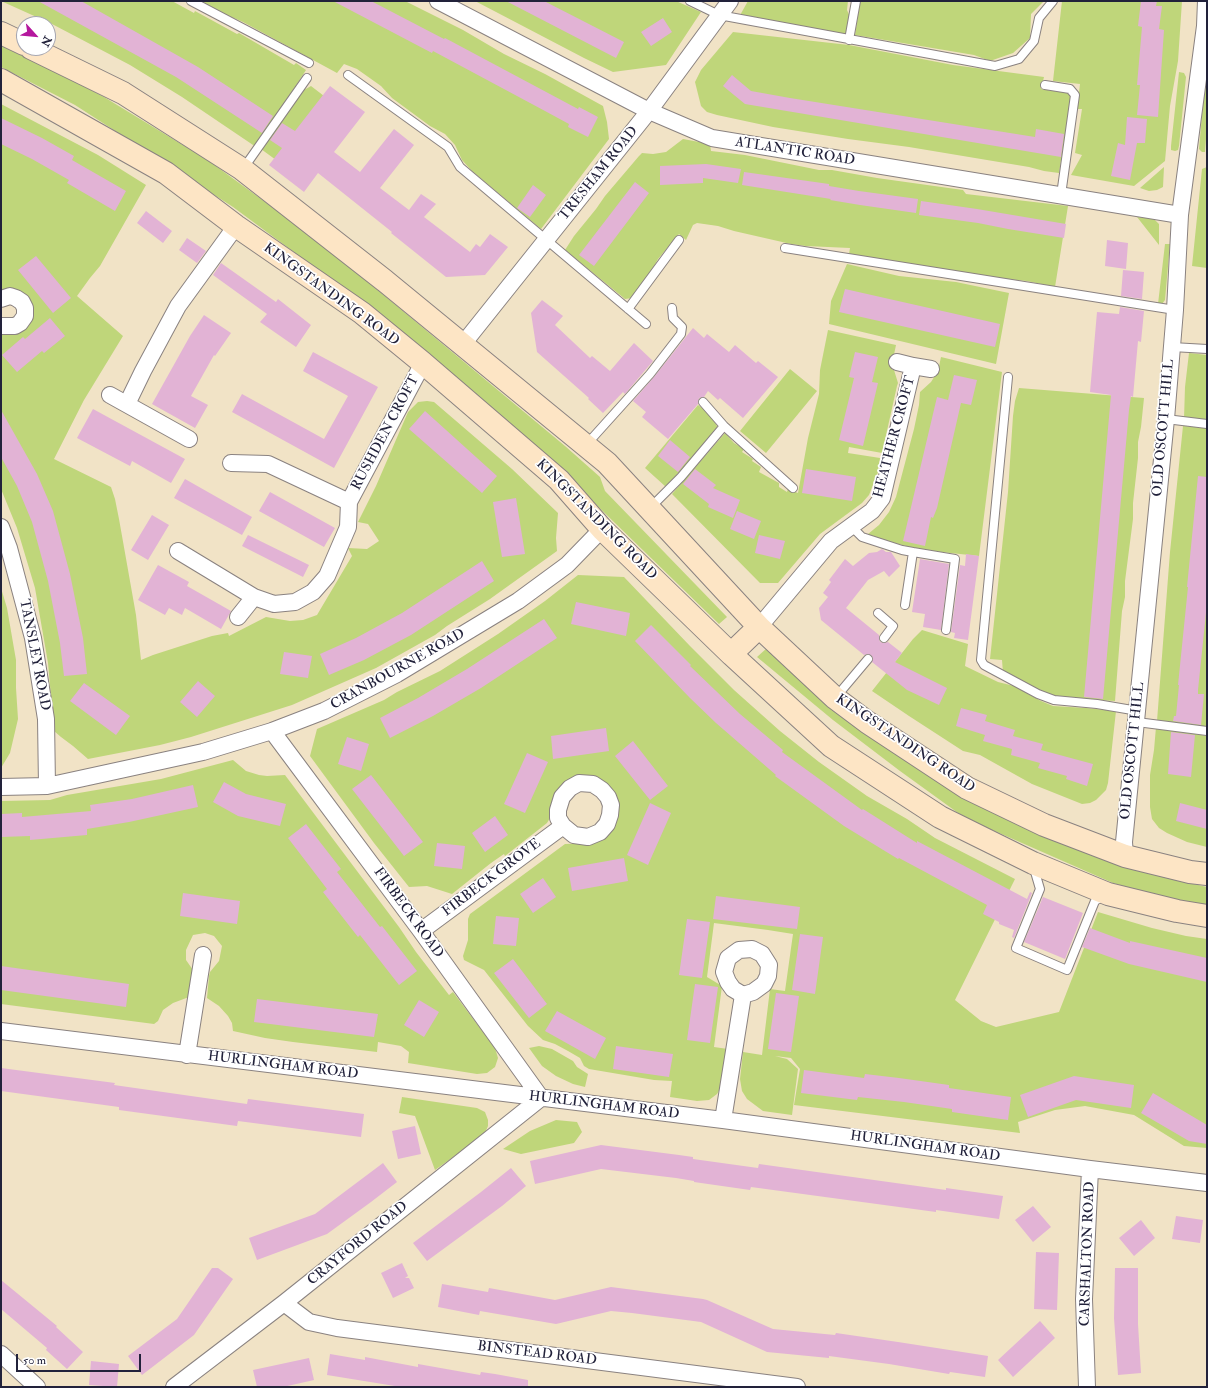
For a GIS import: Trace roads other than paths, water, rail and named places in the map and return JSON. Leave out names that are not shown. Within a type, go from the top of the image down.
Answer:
[{"type":"main road","points":[[1,33],[16,40]]},
{"type":"main road","name":"KINGSTANDING ROAD","points":[[48,56],[123,93],[242,169],[463,344],[607,463],[759,627],[835,698],[867,722],[967,788],[1044,825],[1125,856],[1190,872],[1207,874]]},
{"type":"main road","name":"KINGSTANDING ROAD","points":[[1,80],[166,173],[236,226],[362,313],[423,363],[559,480],[602,529],[731,654],[831,746],[940,817],[1033,864],[1108,894],[1177,911],[1207,916]]},
{"type":"main road","points":[[731,654],[759,627]]},
{"type":"street","name":"ATLANTIC ROAD","points":[[438,1],[650,110],[712,138],[1180,215]]},
{"type":"street","name":"TRESHAM ROAD","points":[[463,344],[650,110],[730,1]]},
{"type":"street","name":"OLD OSCOTT HILL","points":[[1125,856],[1124,842],[1166,419],[1175,310],[1180,215],[1206,27],[1206,1]]},
{"type":"street","points":[[127,404],[178,306],[236,226]]},
{"type":"street","points":[[1,299],[10,296],[16,298],[22,302],[25,308],[24,316],[20,323],[15,326],[1,326]]},
{"type":"street","name":"HEATHER CROFT","points":[[897,362],[931,370]]},
{"type":"street","name":"RUSHDEN CROFT","points":[[178,551],[254,597],[274,604],[295,602],[314,592],[327,576],[348,528],[349,502],[423,363]]},
{"type":"street","name":"HEATHER CROFT","points":[[759,627],[831,541],[872,511],[882,498],[914,366]]},
{"type":"street","points":[[110,395],[189,439]]},
{"type":"street","name":"RUSHDEN CROFT","points":[[231,463],[268,464],[349,502]]},
{"type":"street","name":"TANSLEY ROAD","points":[[1,527],[9,548],[33,638],[46,718],[47,786]]},
{"type":"street","name":"CRANBOURNE ROAD","points":[[1,787],[47,786],[202,752],[272,731],[324,711],[397,674],[518,601],[567,565],[602,529]]},
{"type":"street","points":[[238,617],[254,597]]},
{"type":"street","name":"FIRBECK ROAD","points":[[272,731],[422,931],[541,1098]]},
{"type":"street","name":"FIRBECK GROVE","points":[[422,931],[563,826]]},
{"type":"street","points":[[186,1055],[203,955]]},
{"type":"street","points":[[723,1120],[742,995]]},
{"type":"street","name":"HURLINGHAM ROAD","points":[[1,1031],[723,1120],[1090,1169],[1207,1183]]},
{"type":"street","name":"CRAYFORD ROAD","points":[[174,1387],[284,1303],[541,1098]]},
{"type":"street","name":"CARSHALTON ROAD","points":[[1087,1387],[1084,1299],[1090,1169]]},
{"type":"street","name":"BINSTEAD ROAD","points":[[284,1303],[308,1322],[337,1328],[797,1387]]},
{"type":"street","points":[[1,1354],[37,1387]]},
{"type":"lane","points":[[191,1],[309,62]]},
{"type":"lane","points":[[690,1],[720,16],[995,66],[1019,59],[1034,41],[1039,18],[1053,1]]},
{"type":"lane","points":[[849,40],[856,1]]},
{"type":"lane","points":[[348,75],[448,147],[460,167],[646,324]]},
{"type":"lane","points":[[242,169],[308,78]]},
{"type":"lane","points":[[1045,85],[1070,89],[1076,95],[1061,196]]},
{"type":"lane","points":[[628,309],[679,240]]},
{"type":"lane","points":[[785,248],[1175,310]]},
{"type":"lane","points":[[586,446],[650,374],[681,334],[682,327],[673,318],[672,308]]},
{"type":"lane","points":[[1172,347],[1207,349]]},
{"type":"lane","points":[[1008,377],[981,660],[984,664],[1038,694],[1054,700],[1097,704],[1137,716],[1207,732]]},
{"type":"lane","points":[[703,402],[724,426],[793,488]]},
{"type":"lane","points":[[1166,419],[1207,424]]},
{"type":"lane","points":[[649,508],[681,477],[724,426]]},
{"type":"lane","points":[[851,526],[862,537],[902,550],[955,559],[946,630]]},
{"type":"lane","points":[[904,605],[913,552]]},
{"type":"lane","points":[[878,613],[893,626],[884,638]]},
{"type":"lane","points":[[835,698],[868,659]]},
{"type":"lane","points":[[1033,864],[1040,889],[1016,948],[1067,970],[1095,901],[1108,894]]}]
